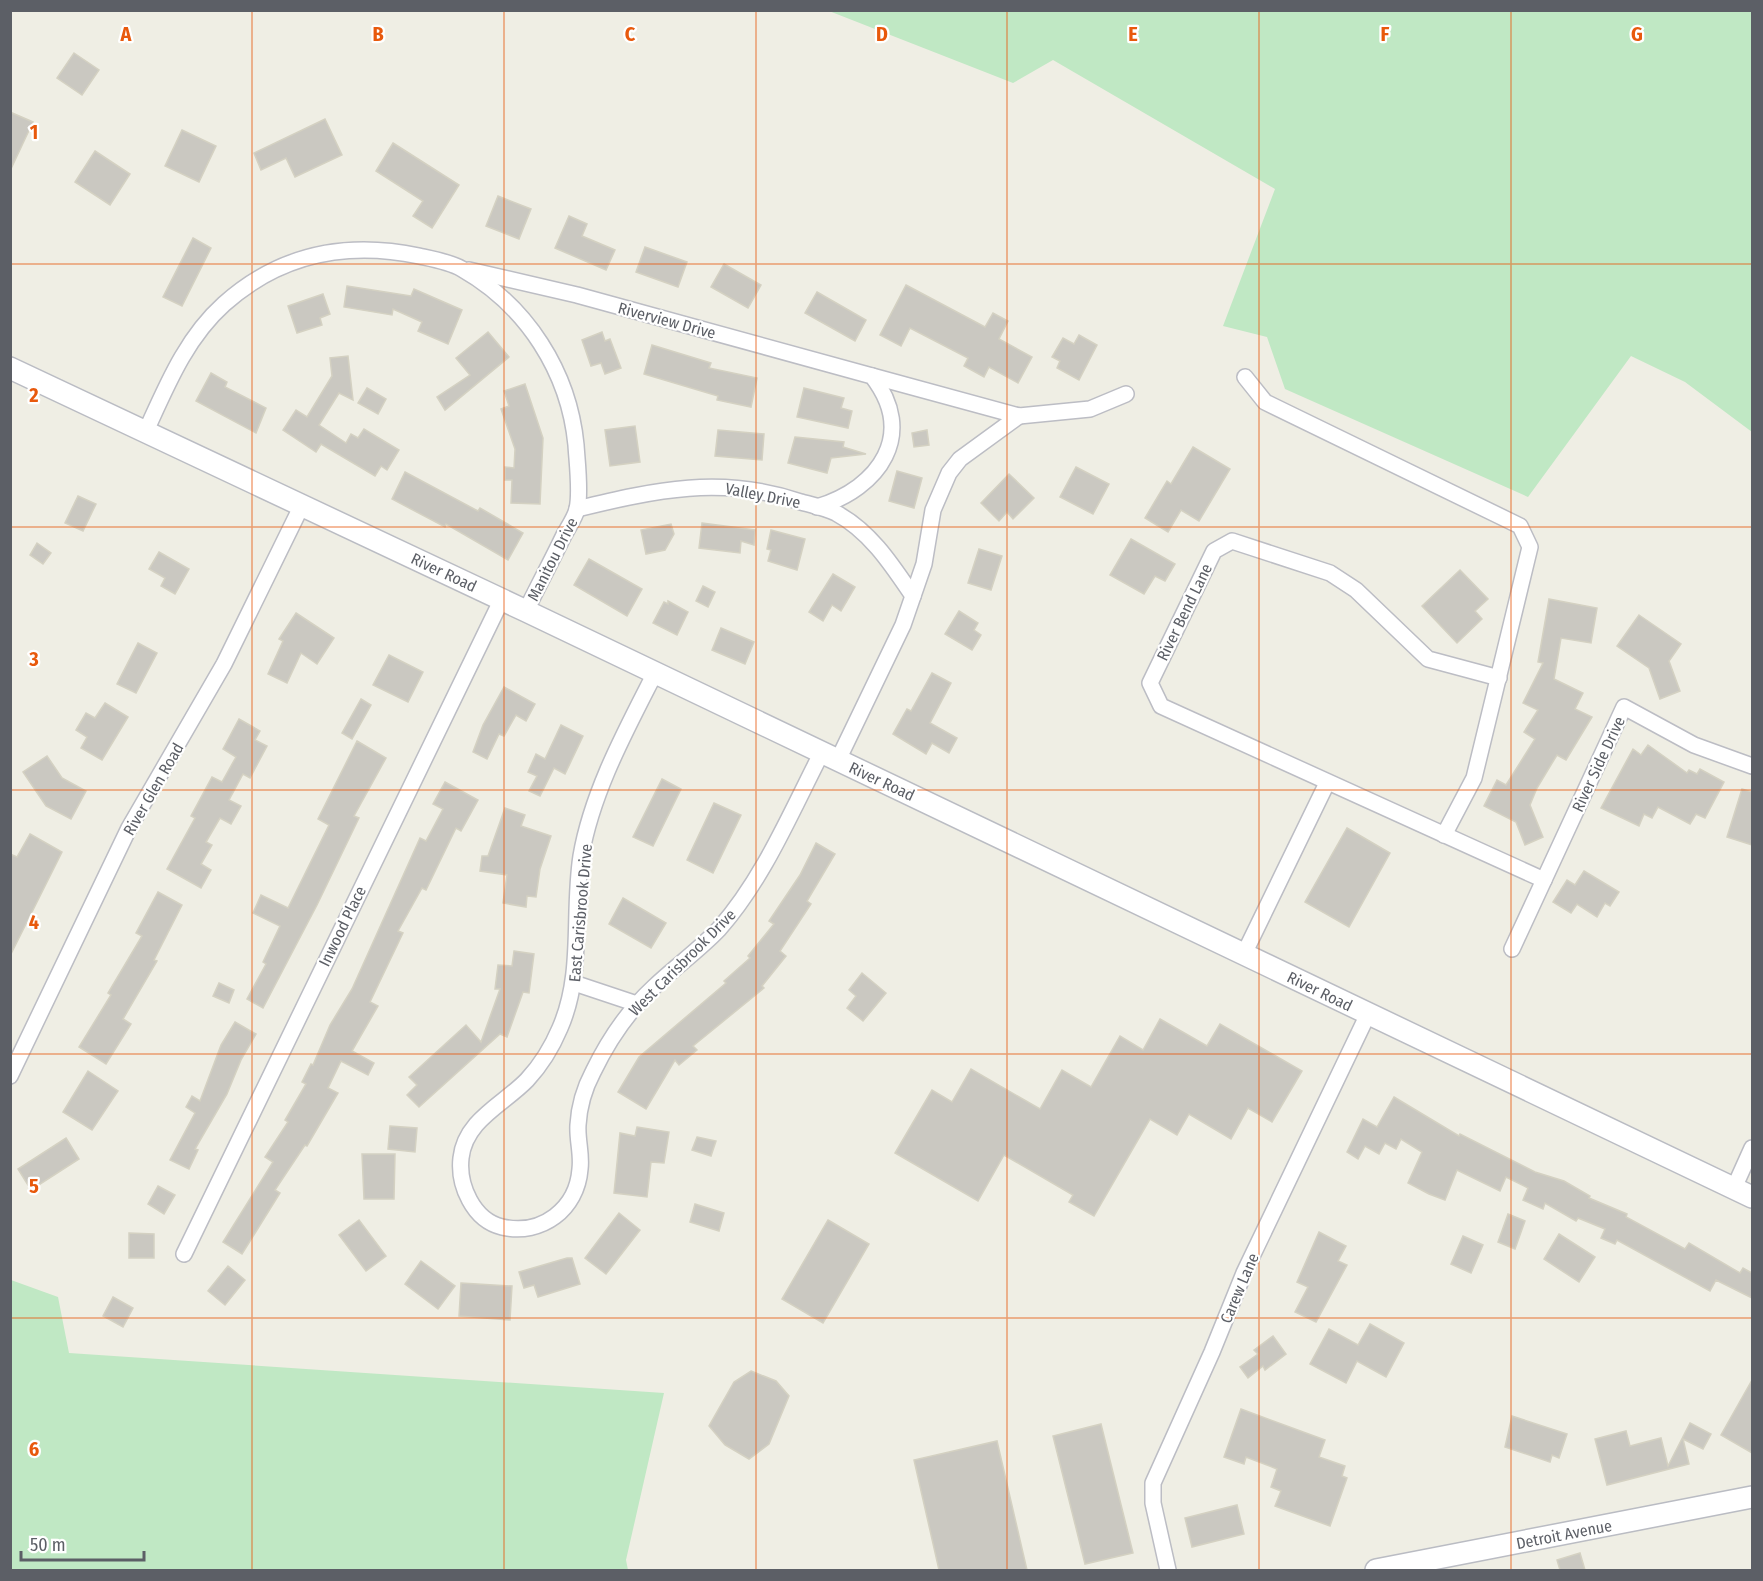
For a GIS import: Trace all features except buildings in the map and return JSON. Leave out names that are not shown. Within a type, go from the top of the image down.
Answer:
[{"type":"street","name":"Manitou Drive","points":[[146,430],[174,371],[203,325],[251,283],[278,268],[328,251],[346,250],[396,252],[460,268],[493,290],[515,310],[558,372],[574,427],[577,509],[526,610]]},
{"type":"street","name":"Riverview Drive","points":[[460,268],[577,295],[1019,416],[1090,409],[1126,394]]},
{"type":"street","name":"River Road","points":[[10,368],[526,610],[1743,1192]]},
{"type":"street","points":[[817,507],[851,493],[869,480],[887,452],[893,433],[892,417],[888,399],[872,376]]},
{"type":"street","points":[[1245,377],[1265,402],[1520,526],[1530,547],[1474,778],[1444,835]]},
{"type":"street","points":[[830,756],[903,625],[924,564],[936,501],[949,473],[960,459],[1019,416]]},
{"type":"street","name":"Valley Drive","points":[[577,509],[653,491],[706,486],[774,494],[836,514],[876,546],[913,596]]},
{"type":"street","name":"River Glen Road","points":[[10,1076],[129,828],[224,664],[302,505]]},
{"type":"street","name":"River Bend Lane","points":[[1499,678],[1428,659],[1356,590],[1330,573],[1232,541],[1214,551],[1150,683],[1161,706],[1544,880]]},
{"type":"street","name":"Inwood Place","points":[[184,1254],[502,599]]},
{"type":"street","name":"East Carisbrook Drive","points":[[494,1224],[472,1205],[464,1190],[460,1173],[464,1145],[471,1129],[509,1098],[544,1059],[567,1012],[574,983],[582,855],[591,819],[625,732],[656,673]]},
{"type":"street","name":"River Side Drive","points":[[1512,949],[1624,707],[1694,745],[1752,766]]},
{"type":"street","name":"West Carisbrook Drive","points":[[494,1224],[519,1229],[535,1227],[562,1211],[572,1198],[581,1166],[577,1129],[585,1089],[616,1032],[637,1004],[718,930],[744,897],[830,756]]},
{"type":"street","points":[[1244,954],[1327,783]]},
{"type":"street","points":[[574,983],[637,1004]]},
{"type":"street","name":"Carew Lane","points":[[1168,1570],[1153,1503],[1153,1483],[1212,1352],[1244,1273],[1368,1014]]},
{"type":"street","points":[[1743,1192],[1752,1148]]},
{"type":"street","name":"Detroit Avenue","points":[[1376,1570],[1445,1564],[1752,1497]]},
{"type":"green space","points":[[829,11],[1752,11],[1752,432],[1685,382],[1631,356],[1528,497],[1285,389],[1267,337],[1223,326],[1275,189],[1053,60],[1013,83]]},
{"type":"green space","points":[[11,1280],[58,1297],[69,1353],[664,1393],[626,1560],[628,1570],[11,1570]]}]
